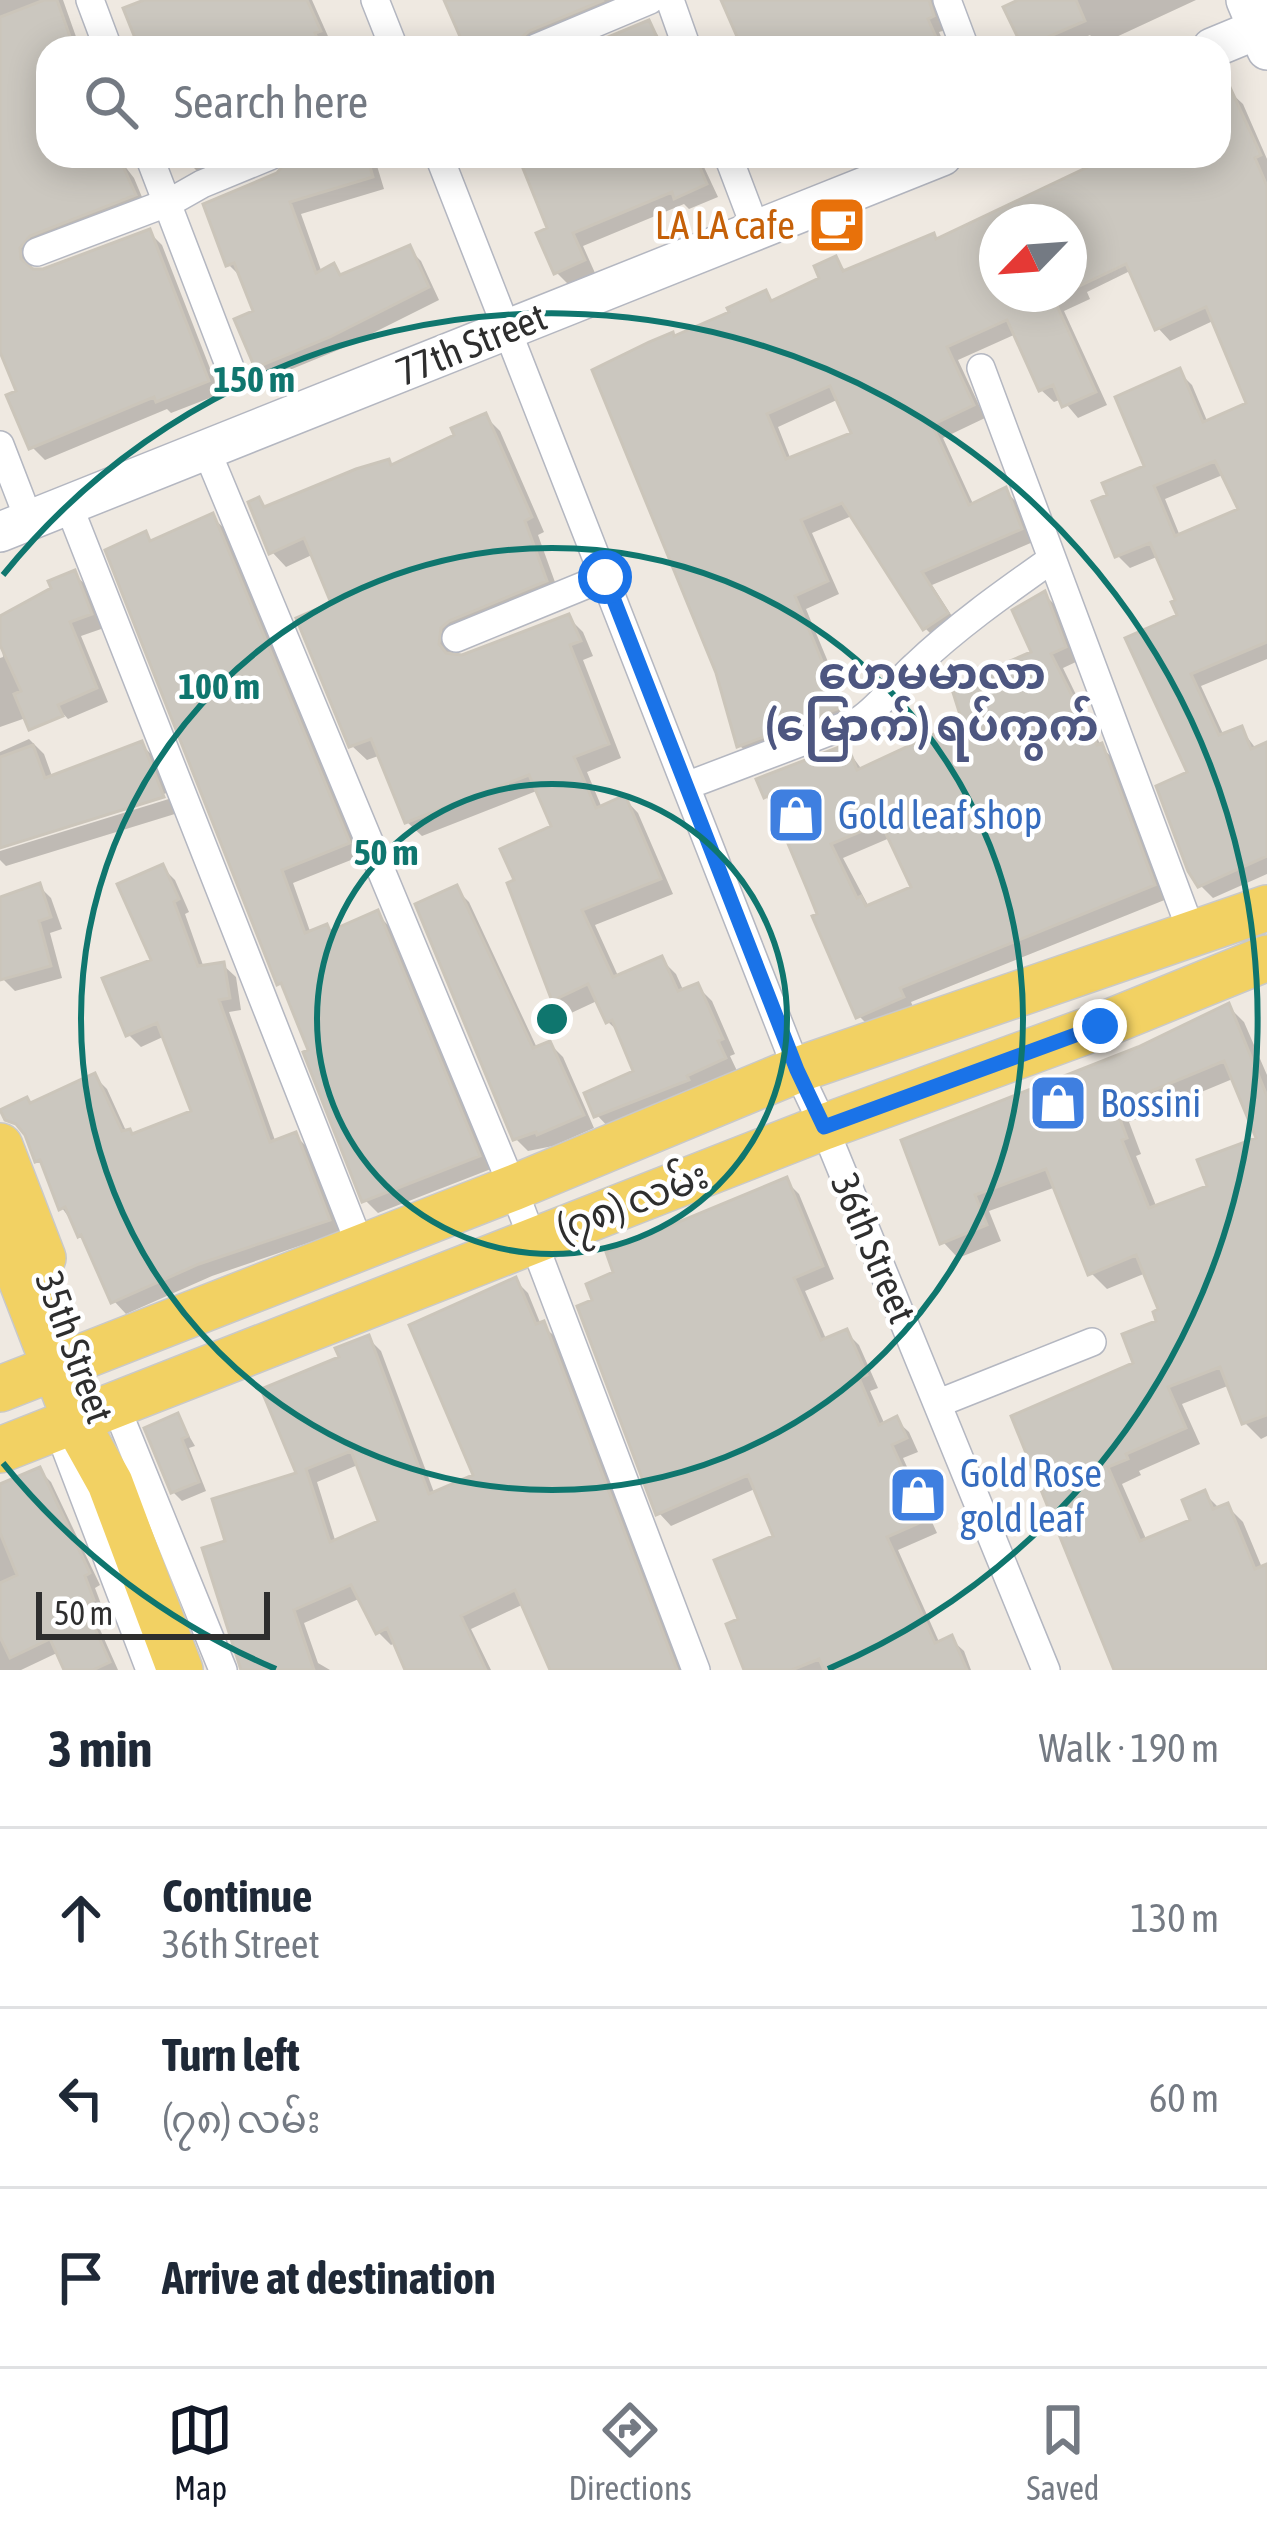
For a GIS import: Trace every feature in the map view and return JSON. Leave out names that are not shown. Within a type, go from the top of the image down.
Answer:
[{"type":"main road","name":"(၇၈) လမ်း","points":[[0,1389],[513,1189],[797,1070],[1267,908]]},
{"type":"main road","name":"(၇၈) လမ်း","points":[[0,1450],[1267,958]]},
{"type":"main road","name":"35th Street","points":[[0,1146],[68,1362],[180,1670]]},
{"type":"main road","name":"35th Street","points":[[0,1225],[68,1362]]},
{"type":"street","points":[[90,0],[104,36]]},
{"type":"street","points":[[375,0],[389,36]]},
{"type":"street","points":[[564,36],[650,0]]},
{"type":"street","points":[[670,0],[683,36]]},
{"type":"street","points":[[947,0],[960,36]]},
{"type":"street","points":[[1231,39],[1260,26]]},
{"type":"street","points":[[154,168],[234,378]]},
{"type":"street","points":[[38,252],[244,168]]},
{"type":"street","name":"36th Street","points":[[444,168],[797,1070],[1046,1670]]},
{"type":"street","points":[[733,168],[756,230]]},
{"type":"street","name":"77th Street","points":[[14,526],[912,168]]},
{"type":"street","points":[[981,368],[1193,936]]},
{"type":"street","points":[[0,446],[14,526]]},
{"type":"street","points":[[206,449],[513,1189],[696,1670]]},
{"type":"street","points":[[68,504],[360,1245]]},
{"type":"street","points":[[686,786],[860,720],[970,616],[1052,559]]},
{"type":"street","points":[[456,638],[605,577]]},
{"type":"street","points":[[939,1403],[1093,1342]]},
{"type":"street","points":[[87,1417],[150,1670]]},
{"type":"street","points":[[87,1417],[223,1670]]},
{"type":"building","points":[[44,0],[57,0],[70,36],[36,36],[36,168],[124,168],[136,195],[30,236],[20,248],[21,259],[33,269],[43,269],[150,229],[209,381],[156,402],[154,397],[29,449],[6,395],[16,391],[0,352],[0,17]]},
{"type":"building","points":[[144,0],[307,0],[321,31],[316,36],[134,36],[123,8]]},
{"type":"building","points":[[444,0],[604,0],[523,36],[460,36]]},
{"type":"building","points":[[721,0],[929,0],[934,16],[928,19],[936,36],[737,36]]},
{"type":"building","points":[[1018,0],[1076,0],[1085,21],[1051,36],[1017,36],[1003,7]]},
{"type":"building","points":[[649,20],[656,36],[611,36]]},
{"type":"building","points":[[1231,90],[1261,155],[1255,158],[1267,186],[1267,642],[1191,674],[1219,735],[1242,726],[1251,749],[1267,742],[1267,856],[1198,887],[1156,786],[1187,772],[1125,638],[1177,615],[1171,602],[1175,600],[1150,543],[1115,557],[1092,501],[1107,495],[1102,483],[1144,466],[1115,397],[1180,368],[1203,422],[1246,403],[1206,307],[1155,330],[1126,264],[1087,282],[1087,204],[1010,204],[1086,168],[1231,168]],"holes":[[[1215,461],[1238,509],[1175,536],[1154,486]]]},
{"type":"building","points":[[281,168],[370,168],[373,177],[290,202],[316,273],[334,263],[340,275],[410,245],[429,287],[255,368],[234,319],[253,311],[234,263],[226,266],[203,204]]},
{"type":"building","points":[[523,168],[700,168],[707,184],[674,199],[672,192],[573,233],[585,260],[554,274],[536,233],[547,228]]},
{"type":"building","points":[[979,219],[979,312],[1060,312],[1096,392],[1062,407],[1053,385],[1039,391],[1007,320],[947,347],[974,405],[932,425],[969,505],[1006,487],[1022,529],[922,572],[948,613],[923,630],[842,503],[801,520],[828,581],[795,596],[845,706],[737,747],[716,673],[592,370],[729,312],[727,308],[766,290],[771,301],[819,278],[814,266],[836,256],[843,271],[934,233],[936,239]],"holes":[[[830,386],[851,433],[786,459],[767,414]]]},
{"type":"building","points":[[486,413],[532,517],[525,521],[547,581],[449,621],[441,628],[439,644],[446,653],[462,655],[569,614],[581,641],[570,645],[609,744],[574,757],[596,808],[625,795],[661,879],[582,910],[613,977],[662,956],[678,991],[698,983],[723,1039],[718,1041],[726,1058],[687,1076],[689,1080],[594,1117],[584,1093],[633,1071],[612,1020],[606,1023],[588,984],[552,1001],[507,883],[514,880],[500,849],[551,826],[529,775],[405,823],[371,739],[349,747],[296,618],[331,603],[304,538],[269,554],[248,502],[259,497],[264,507],[356,469],[389,459],[391,465],[454,435],[451,428]]},
{"type":"building","points":[[213,513],[350,843],[282,870],[305,933],[327,924],[330,931],[378,910],[480,1156],[362,1202],[303,1052],[308,1050],[281,983],[277,985],[105,550],[146,531],[150,541]]},
{"type":"building","points":[[75,570],[92,614],[70,622],[97,688],[58,705],[63,716],[29,730],[14,694],[21,691],[0,645],[0,616],[51,588],[48,581]]},
{"type":"building","points":[[1045,591],[1066,647],[1051,654],[1097,745],[1102,743],[1155,885],[900,988],[904,997],[856,1018],[812,916],[817,914],[807,889],[768,796],[764,798],[756,779],[847,744],[857,770],[962,721],[951,686],[1031,652],[1012,610]],"holes":[[[881,823],[911,887],[866,906],[861,896],[857,898],[831,844]]]},
{"type":"building","points":[[142,741],[164,797],[0,848],[0,757],[33,745],[45,778]]},
{"type":"building","points":[[163,864],[179,899],[174,902],[198,966],[224,962],[230,998],[219,1000],[270,1142],[296,1132],[330,1220],[199,1264],[111,1303],[81,1235],[78,1237],[65,1207],[59,1210],[40,1160],[35,1162],[25,1135],[0,1110],[27,1097],[30,1103],[95,1073],[122,1131],[130,1129],[132,1134],[191,1111],[157,1023],[126,1036],[102,978],[151,960],[117,884]]},
{"type":"building","points":[[40,883],[51,917],[39,921],[51,966],[0,980],[0,897]]},
{"type":"building","points":[[457,885],[533,1048],[550,1041],[584,1115],[513,1140],[415,904]]},
{"type":"building","points":[[1229,1003],[1267,1096],[1267,1415],[1242,1424],[1220,1367],[1168,1387],[1186,1428],[1108,1467],[1140,1541],[1190,1520],[1182,1500],[1205,1490],[1213,1509],[1228,1503],[1255,1569],[1267,1564],[1267,1670],[1114,1670],[1011,1416],[1133,1363],[1122,1334],[1156,1321],[1153,1312],[1158,1309],[1136,1255],[1088,1275],[1046,1169],[975,1195],[987,1225],[940,1244],[901,1140],[1138,1047]],"holes":[[[1224,1061],[1256,1138],[1197,1160],[1207,1186],[1149,1208],[1122,1140],[1127,1138],[1115,1106]]]},
{"type":"building","points":[[787,1177],[823,1266],[794,1278],[821,1340],[847,1329],[867,1375],[859,1378],[879,1425],[897,1416],[907,1438],[892,1445],[926,1520],[887,1537],[935,1643],[952,1635],[967,1670],[824,1670],[819,1659],[792,1670],[744,1670],[726,1624],[738,1619],[714,1560],[773,1536],[748,1475],[656,1515],[577,1306],[592,1300],[586,1284],[613,1272],[606,1252]]},
{"type":"building","points":[[516,1277],[536,1324],[544,1321],[677,1670],[550,1670],[515,1590],[461,1616],[486,1670],[405,1670],[387,1628],[376,1634],[351,1585],[294,1610],[314,1670],[241,1670],[202,1548],[225,1541],[212,1499],[296,1473],[261,1389],[339,1357],[335,1348],[369,1335],[429,1494],[473,1475],[409,1325]],"holes":[[[351,1451],[378,1521],[330,1542],[306,1469]]]},
{"type":"building","points":[[178,1413],[188,1436],[182,1439],[199,1482],[171,1493],[144,1428]]},
{"type":"building","points":[[40,1467],[90,1573],[85,1576],[94,1600],[84,1604],[110,1662],[93,1670],[64,1670],[50,1639],[10,1658],[0,1637],[0,1583],[17,1575],[0,1533],[0,1484]]},
{"type":"place","name":"LA LA cafe","points":[[837,225]]},
{"type":"place","name":"Gold leaf shop","points":[[796,815]]},
{"type":"place","name":"Bossini","points":[[1058,1103]]},
{"type":"place","name":"Gold Rose gold leaf","points":[[918,1495]]},
{"type":"district","name":"ဟေမမာလာ (မြောက်) ရပ်ကွက်","points":[[932,699]]},
{"type":"route","points":[[605,577],[797,1070],[824,1127],[1100,1026]]}]
